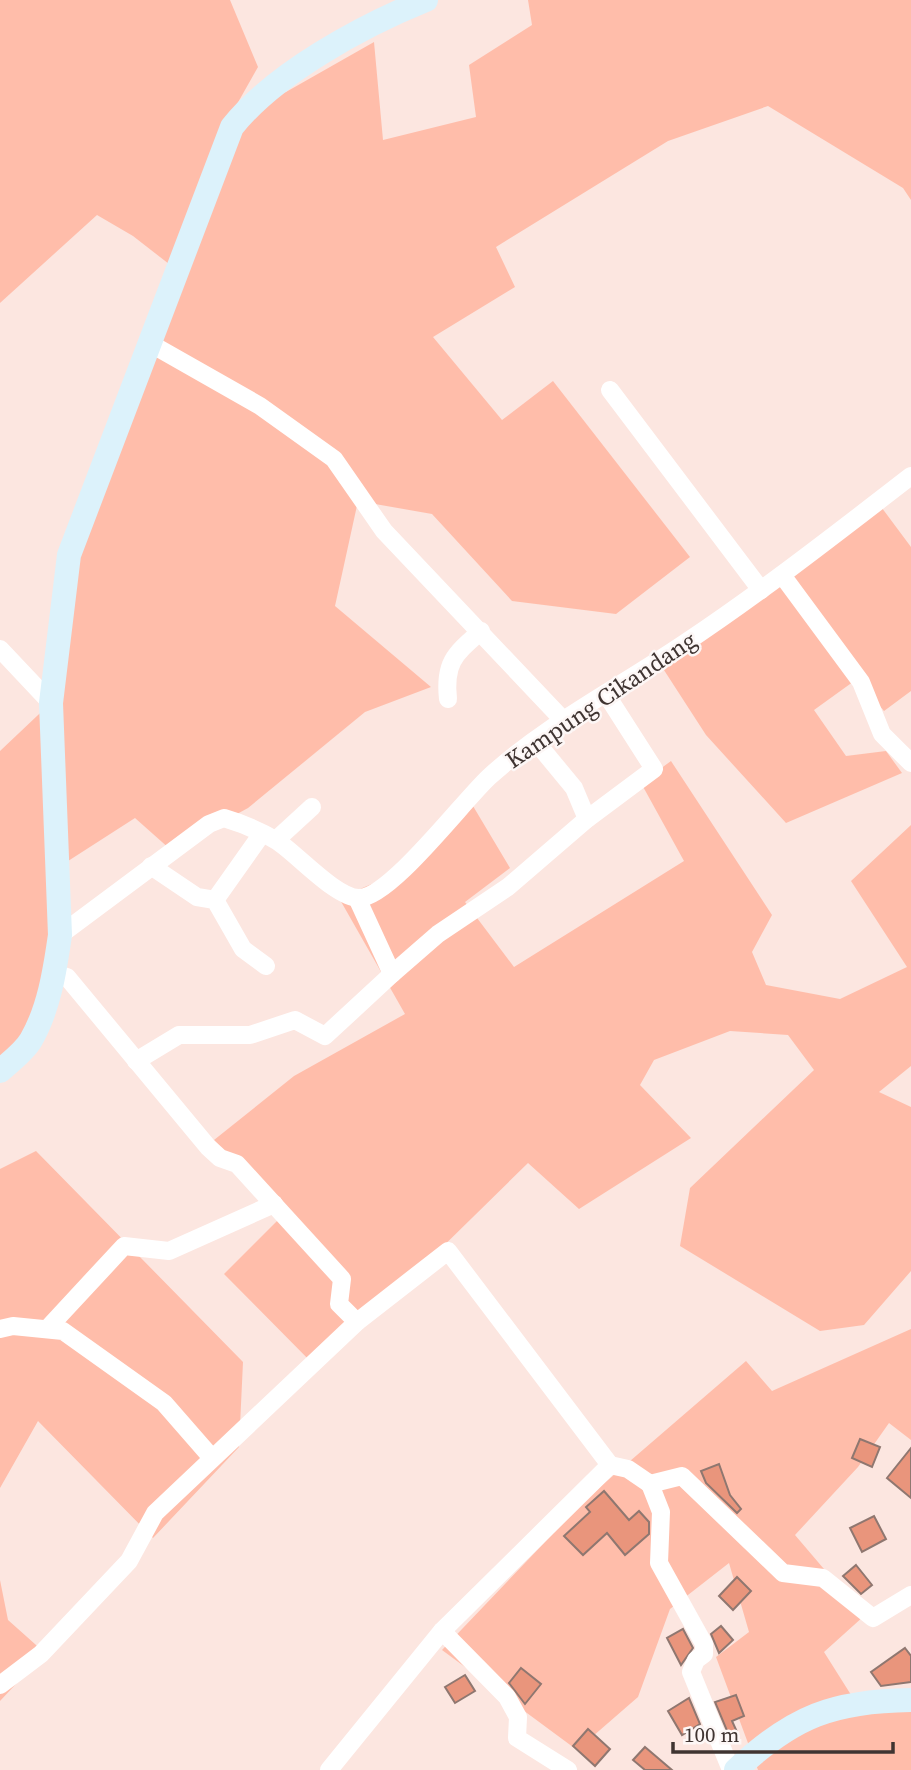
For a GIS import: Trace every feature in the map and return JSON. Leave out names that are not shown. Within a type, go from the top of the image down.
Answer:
[{"type":"street","points":[[1,1067],[30,1042],[54,973],[60,935],[51,703],[69,555],[232,127],[251,103],[276,83],[368,27],[426,0]]},
{"type":"street","points":[[150,344],[260,406],[334,459],[384,531],[564,721]]},
{"type":"street","points":[[610,390],[761,590]]},
{"type":"street","name":"Kampung Cikandang","points":[[357,898],[374,895],[391,880],[489,777],[564,721],[761,590],[911,476]]},
{"type":"street","points":[[782,575],[861,682],[882,734],[911,763]]},
{"type":"street","points":[[448,699],[446,677],[454,655],[481,631]]},
{"type":"street","points":[[0,649],[51,703]]},
{"type":"street","points":[[136,1060],[179,1035],[250,1035],[295,1020],[326,1036],[438,934],[508,887],[587,820],[654,769],[606,695]]},
{"type":"street","points":[[536,742],[574,788],[587,820]]},
{"type":"street","points":[[215,900],[268,837],[312,807]]},
{"type":"street","points":[[60,935],[209,824],[224,818],[239,822],[268,837],[339,890],[357,898],[392,974]]},
{"type":"street","points":[[151,866],[197,897],[215,900]]},
{"type":"street","points":[[215,900],[243,949],[266,967]]},
{"type":"street","points":[[54,973],[67,977],[208,1147],[220,1158],[237,1164],[342,1279],[339,1304],[357,1322]]},
{"type":"street","points":[[47,1329],[124,1246],[169,1251],[274,1204]]},
{"type":"street","points":[[0,1685],[41,1654],[128,1561],[155,1513],[357,1322],[448,1251],[610,1465],[628,1469],[649,1484],[661,1512],[659,1563],[704,1644],[704,1654],[696,1660],[691,1672],[730,1770]]},
{"type":"street","points":[[0,1329],[13,1326],[63,1331],[164,1403],[212,1458]]},
{"type":"street","points":[[329,1770],[442,1631],[610,1465]]},
{"type":"street","points":[[649,1484],[682,1476],[783,1573],[823,1578],[873,1618],[911,1595]]},
{"type":"street","points":[[442,1631],[507,1697],[518,1717],[517,1738],[568,1770]]},
{"type":"street","points":[[736,1770],[785,1732],[827,1708],[857,1703],[911,1700]]},
{"type":"shaded area","points":[[0,0],[230,0],[258,67],[232,113],[286,92],[374,42],[383,140],[476,117],[469,65],[532,25],[528,0],[911,0],[911,200],[903,188],[768,106],[668,141],[496,247],[515,287],[433,337],[502,420],[553,381],[690,557],[616,614],[512,601],[432,514],[358,501],[335,606],[431,687],[365,712],[248,808],[171,850],[135,818],[65,863],[69,944],[0,1074],[0,751],[56,698],[71,547],[178,271],[133,236],[97,215],[0,303]]},
{"type":"shaded area","points":[[879,504],[911,547],[911,691],[884,711],[857,679],[814,710],[846,756],[886,751],[902,773],[786,823],[706,735],[662,667]]},
{"type":"shaded area","points":[[671,761],[772,915],[752,952],[766,985],[840,999],[907,967],[851,881],[911,825],[911,1066],[879,1092],[911,1107],[911,1271],[864,1325],[820,1331],[680,1246],[690,1188],[814,1070],[788,1035],[730,1031],[654,1060],[640,1085],[691,1138],[579,1209],[528,1163],[318,1369],[224,1274],[283,1215],[214,1140],[294,1076],[405,1014],[339,898],[416,865],[470,801],[510,868],[465,902],[514,967],[684,861],[641,783]]},
{"type":"shaded area","points":[[36,1151],[243,1362],[239,1447],[153,1538],[38,1421],[0,1488],[0,1169]]},
{"type":"shaded area","points":[[911,1329],[911,1440],[889,1423],[858,1467],[795,1535],[864,1616],[824,1652],[853,1698],[911,1701],[911,1770],[758,1770],[716,1657],[749,1632],[729,1563],[670,1609],[638,1697],[577,1750],[442,1650],[586,1499],[746,1361],[772,1391]]},
{"type":"shaded area","points":[[0,1580],[8,1620],[45,1653],[0,1701]]},
{"type":"building","points":[[860,1439],[880,1447],[872,1467],[852,1458]]},
{"type":"building","points":[[911,1448],[911,1498],[887,1478]]},
{"type":"building","points":[[719,1464],[730,1495],[741,1509],[737,1513],[706,1483],[701,1471]]},
{"type":"building","points":[[604,1491],[629,1520],[639,1511],[649,1522],[649,1534],[625,1555],[607,1533],[583,1555],[564,1536],[590,1512],[586,1507]]},
{"type":"building","points":[[874,1516],[886,1539],[862,1552],[850,1528]]},
{"type":"building","points":[[856,1565],[872,1585],[861,1594],[843,1576]]},
{"type":"building","points":[[737,1577],[751,1591],[733,1610],[719,1596]]},
{"type":"building","points":[[721,1626],[733,1640],[719,1653],[711,1634]]},
{"type":"building","points":[[683,1629],[693,1648],[681,1665],[667,1638]]},
{"type":"building","points":[[905,1648],[911,1656],[911,1682],[881,1686],[871,1672]]},
{"type":"building","points":[[521,1668],[541,1684],[525,1704],[509,1683]]},
{"type":"building","points":[[465,1675],[475,1691],[455,1703],[445,1687]]},
{"type":"building","points":[[736,1695],[744,1716],[732,1721],[738,1734],[730,1738],[715,1702]]},
{"type":"building","points":[[689,1698],[700,1724],[682,1735],[668,1711]]},
{"type":"building","points":[[588,1729],[610,1749],[595,1766],[573,1746]]},
{"type":"building","points":[[645,1747],[672,1770],[645,1770],[633,1760]]}]
